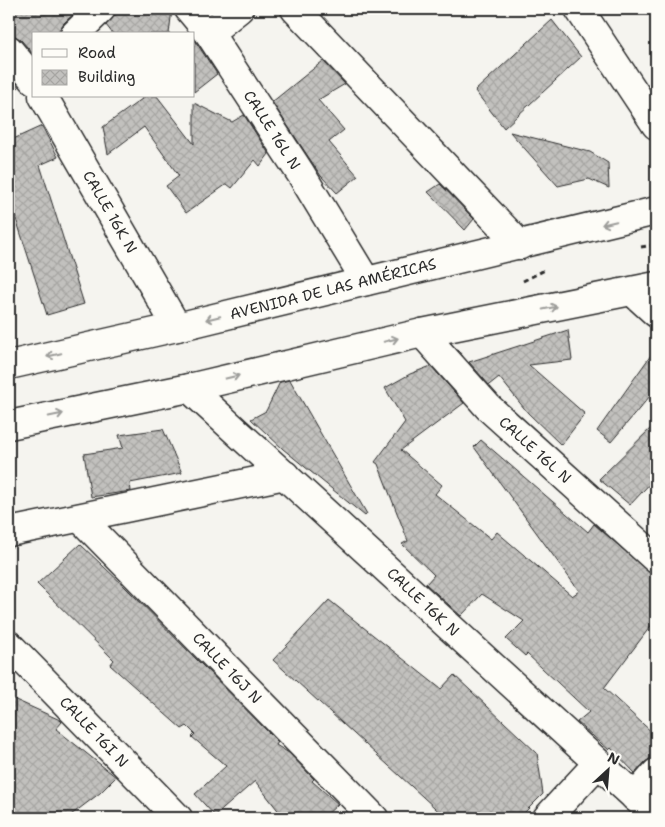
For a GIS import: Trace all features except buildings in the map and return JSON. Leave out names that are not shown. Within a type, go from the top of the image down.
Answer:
[{"type":"street","points":[[77,32],[101,9]]},
{"type":"street","name":"CALLE 16L N","points":[[189,9],[209,33],[301,174],[366,281]]},
{"type":"street","points":[[209,33],[239,9]]},
{"type":"street","points":[[295,9],[520,245]]},
{"type":"street","points":[[579,9],[656,125]]},
{"type":"street","name":"CALLE 16K N","points":[[9,50],[32,76]]},
{"type":"street","name":"CALLE 16K N","points":[[46,98],[177,327]]},
{"type":"street","name":"AVENIDA DE LAS AMÉRICAS","points":[[9,365],[177,327],[656,211]]},
{"type":"street","points":[[9,425],[190,388],[422,333],[645,289],[656,312]]},
{"type":"street","name":"CALLE 16L N","points":[[422,333],[489,408],[656,559]]},
{"type":"street","name":"CALLE 16K N","points":[[190,388],[656,816]]},
{"type":"street","points":[[9,532],[285,475]]},
{"type":"street","name":"CALLE 16J N","points":[[80,518],[374,818]]},
{"type":"street","name":"CALLE 16I N","points":[[9,645],[178,818]]},
{"type":"street","points":[[547,818],[598,763]]},
{"type":"street","points":[[635,797],[656,773]]}]
